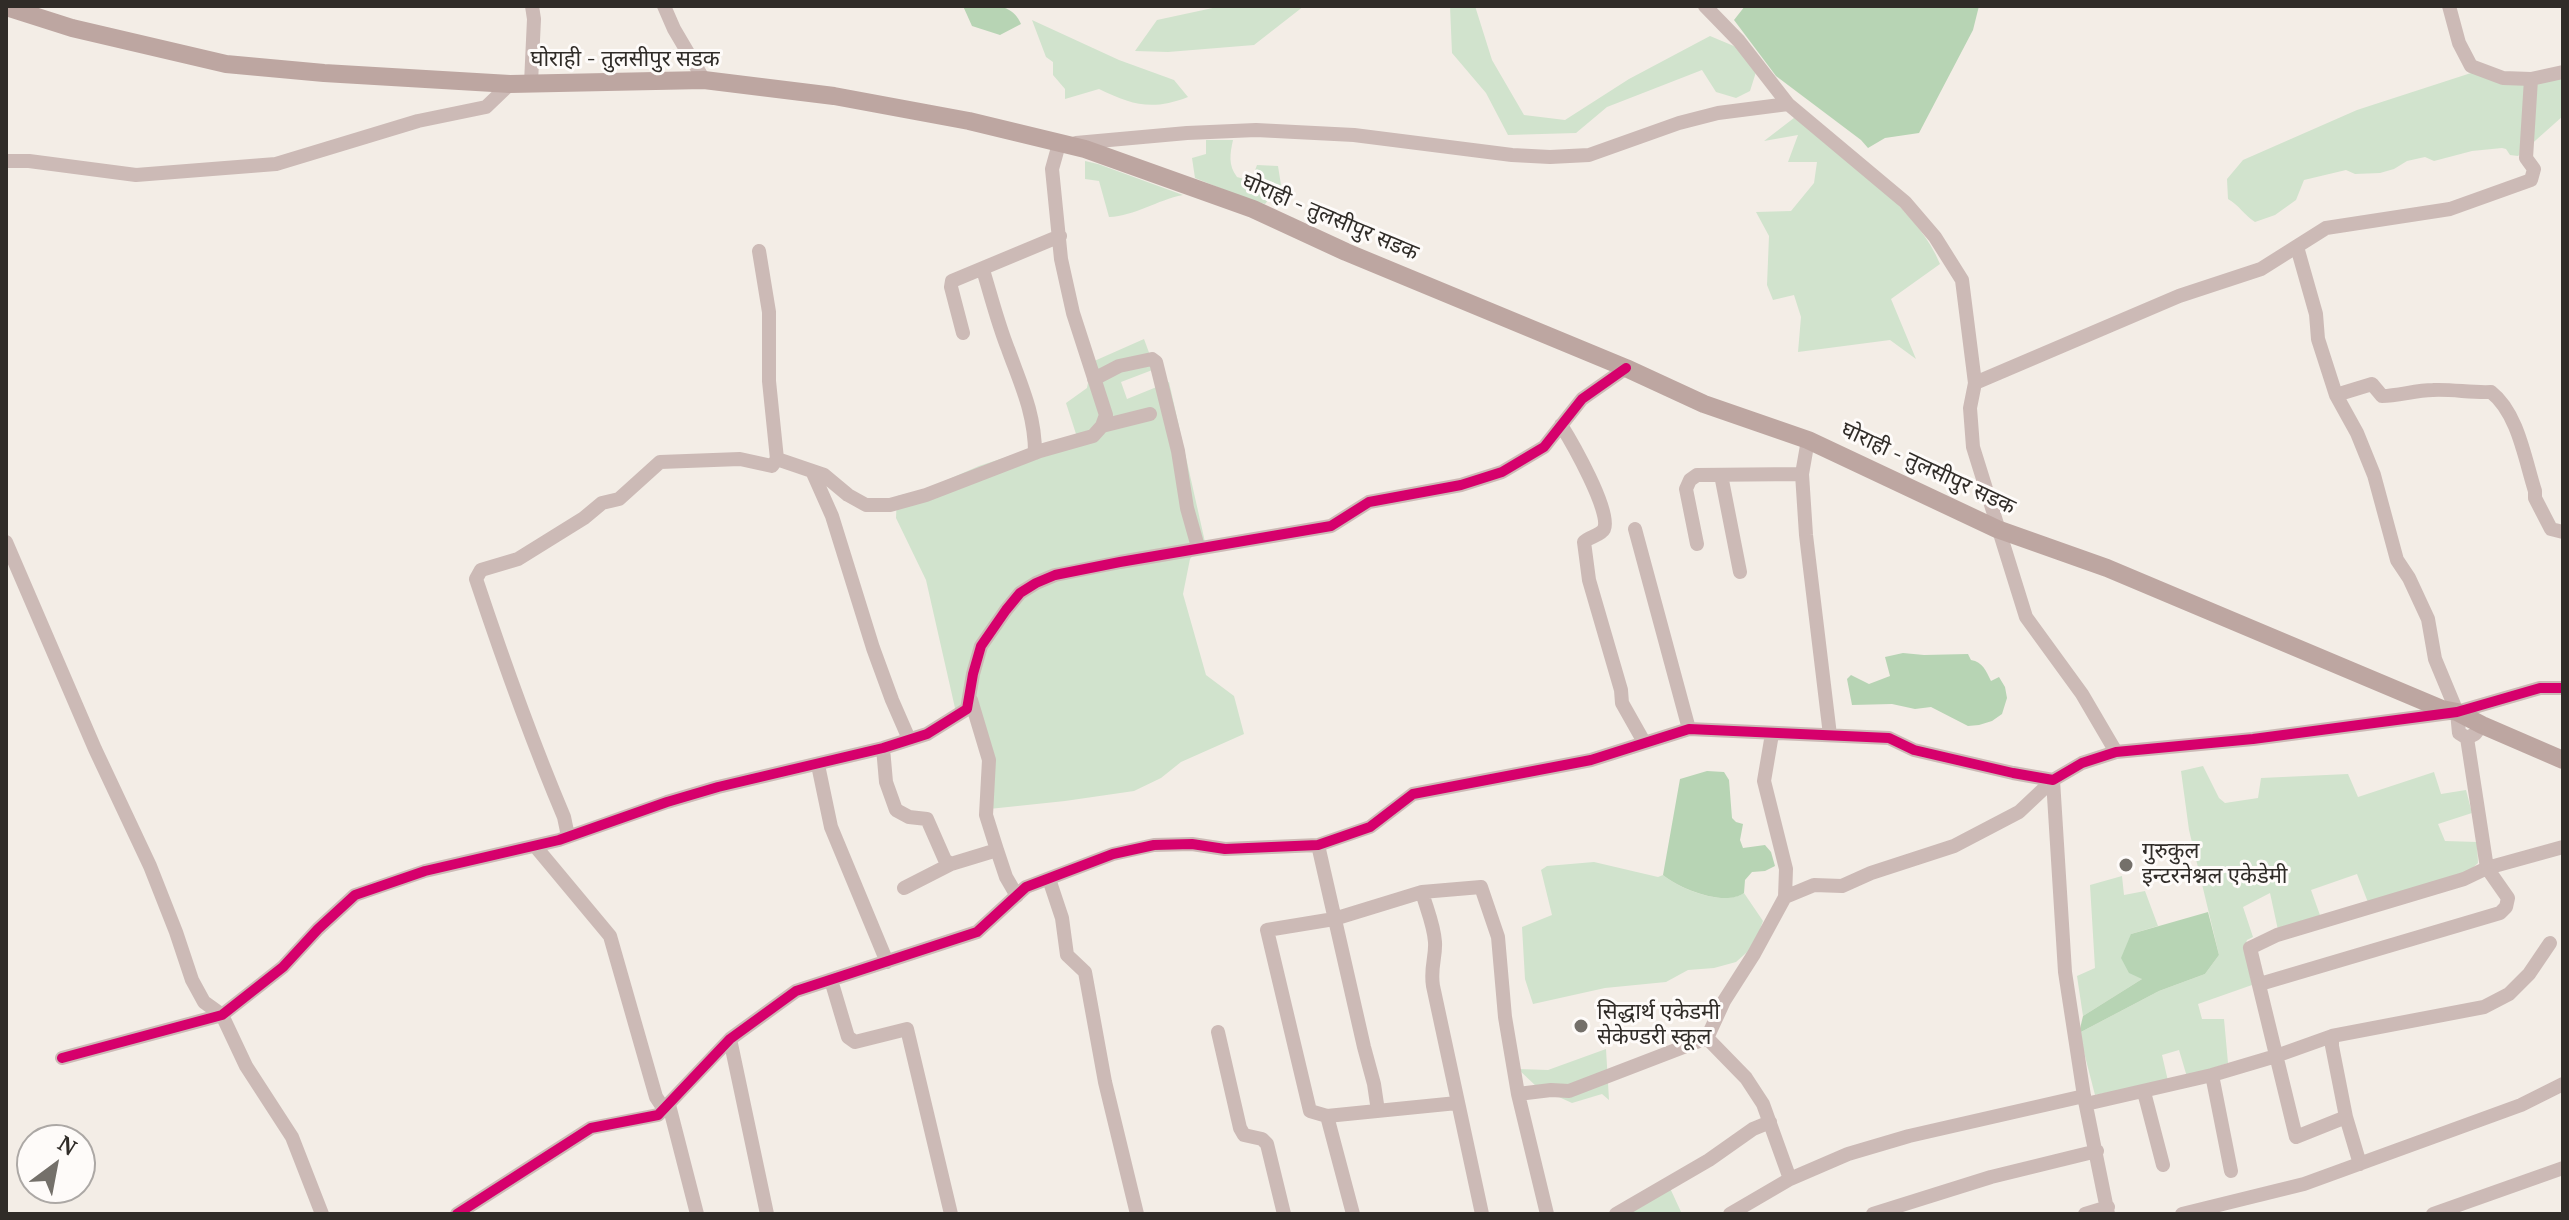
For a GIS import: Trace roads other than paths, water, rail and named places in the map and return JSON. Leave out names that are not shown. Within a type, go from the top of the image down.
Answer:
[{"type":"main road","name":"घोराही - तुलसीपुर सडक","points":[[6,7],[72,28],[226,64],[510,84],[704,80],[834,96],[969,121],[1085,149],[1253,209],[1346,252],[1626,368],[1704,404],[1808,440],[1997,529],[2107,568],[2428,703],[2457,712],[2563,760]]},
{"type":"street","points":[[531,83],[532,6]]},
{"type":"street","points":[[664,6],[704,80]]},
{"type":"street","points":[[1705,6],[1739,41],[1788,104],[1905,202],[1935,237],[1962,280],[1975,383],[1970,408],[1973,447],[1997,529],[2026,617],[2082,694],[2116,752]]},
{"type":"street","points":[[2449,6],[2459,43],[2471,66],[2503,78],[2531,79],[2563,72]]},
{"type":"street","points":[[1975,383],[2179,296],[2261,269],[2326,228],[2450,209],[2531,180],[2534,169],[2526,158],[2531,79]]},
{"type":"street","points":[[6,161],[29,161],[136,175],[276,164],[418,121],[486,107],[510,84]]},
{"type":"street","points":[[777,459],[824,475],[866,505],[890,505],[926,495],[1035,453],[1093,436],[1106,415],[1073,313],[1061,259],[1052,169],[1061,144],[1256,130],[1354,135],[1512,155],[1589,155],[1679,123],[1718,113],[1788,104]]},
{"type":"street","points":[[963,333],[952,281],[1060,236]]},
{"type":"street","points":[[2260,984],[2500,913],[2506,907],[2508,898],[2487,868],[2467,738],[2459,733],[2457,712],[2435,659],[2428,619],[2397,560],[2374,475],[2357,433],[2336,395],[2318,339],[2316,314],[2297,247]]},
{"type":"street","points":[[568,836],[564,817],[514,693],[506,661],[476,579],[481,570],[518,559],[584,518],[602,503],[619,499],[660,462],[740,459],[772,466],[777,459],[769,381],[769,312],[759,251]]},
{"type":"street","points":[[983,270],[1029,406],[1035,429],[1035,453]]},
{"type":"street","points":[[1094,379],[1133,361],[1152,359],[1156,362],[1198,547]]},
{"type":"street","points":[[62,1058],[222,1015],[283,967],[355,895],[425,871],[535,846],[718,787],[818,765],[927,734],[967,709],[981,646],[1020,593],[1036,583],[1055,575],[1198,547],[1331,526],[1369,502],[1461,485],[1502,472],[1544,447],[1582,399],[1626,368]]},
{"type":"street","points":[[2336,395],[2372,384],[2382,396],[2437,389],[2491,392],[2503,401],[2514,427],[2535,498],[2551,529],[2563,532]]},
{"type":"street","points":[[1102,426],[1150,414]]},
{"type":"street","points":[[1561,425],[1586,465],[1603,514],[1603,530],[1584,542],[1583,551],[1622,703],[1644,742]]},
{"type":"street","points":[[1808,440],[1802,474],[1806,535],[1830,735]]},
{"type":"street","points":[[812,471],[832,516],[873,648],[909,739]]},
{"type":"street","points":[[1697,544],[1686,489],[1690,480],[1697,475],[1802,474]]},
{"type":"street","points":[[1721,475],[1740,572]]},
{"type":"street","points":[[1635,529],[1689,729]]},
{"type":"street","points":[[6,542],[95,749],[150,866],[192,980],[204,1002],[222,1015],[246,1066],[292,1137],[322,1214]]},
{"type":"street","points":[[1785,897],[1814,885],[1842,886],[1871,873],[1954,846],[2019,812],[2053,780],[2082,763],[2116,752],[2253,739],[2457,712],[2540,688],[2563,688]]},
{"type":"street","points":[[970,698],[989,760],[986,815],[1006,877],[1017,896]]},
{"type":"street","points":[[2467,738],[2482,725]]},
{"type":"street","points":[[457,1214],[591,1128],[658,1115],[730,1039],[796,991],[977,932],[1026,887],[1113,854],[1154,845],[1192,844],[1225,849],[1318,845],[1370,827],[1413,794],[1591,760],[1689,729],[1889,738],[1914,750],[2053,780]]},
{"type":"street","points":[[1518,1094],[1569,1091],[1707,1038],[1724,1001],[1785,897],[1786,869],[1764,781],[1772,734]]},
{"type":"street","points":[[883,748],[886,782],[896,810],[909,817],[927,819],[945,860],[951,864]]},
{"type":"street","points":[[818,765],[831,827],[887,962]]},
{"type":"street","points":[[2053,780],[2065,972],[2085,1100],[2108,1211],[2085,1214]]},
{"type":"street","points":[[1318,845],[1378,1111]]},
{"type":"street","points":[[535,846],[610,936],[656,1097],[666,1107],[697,1214]]},
{"type":"street","points":[[2346,1117],[2296,1137],[2250,948],[2277,935],[2563,847]]},
{"type":"street","points":[[904,888],[951,864],[997,850]]},
{"type":"street","points":[[1049,879],[1062,918],[1067,955],[1085,972],[1105,1082],[1137,1214]]},
{"type":"street","points":[[1457,1103],[1327,1116],[1310,1111],[1267,930],[1334,919],[1422,892],[1481,887],[1498,937],[1505,1017],[1518,1094],[1547,1214]]},
{"type":"street","points":[[1422,892],[1435,940],[1435,955],[1430,969],[1433,986],[1482,1214]]},
{"type":"street","points":[[1730,1214],[1790,1179],[1848,1154],[1909,1136],[2085,1100],[2144,1092],[2276,1056],[2332,1036],[2484,1007],[2509,994],[2536,965],[2550,943]]},
{"type":"street","points":[[831,980],[848,1037],[855,1042],[907,1029],[951,1214]]},
{"type":"street","points":[[1218,1032],[1240,1128],[1244,1135],[1262,1139],[1267,1144],[1284,1214]]},
{"type":"street","points":[[2332,1036],[2346,1117],[2360,1164]]},
{"type":"street","points":[[1707,1038],[1746,1078],[1763,1104],[1790,1179]]},
{"type":"street","points":[[730,1039],[767,1214]]},
{"type":"street","points":[[2212,1075],[2231,1171]]},
{"type":"street","points":[[2182,1214],[2304,1184],[2521,1105],[2563,1084]]},
{"type":"street","points":[[2144,1092],[2163,1165]]},
{"type":"street","points":[[1327,1116],[1353,1214]]},
{"type":"street","points":[[1616,1214],[1709,1160],[1753,1129],[1770,1122]]},
{"type":"street","points":[[1873,1214],[1991,1177],[2097,1151]]},
{"type":"street","points":[[2433,1214],[2563,1168]]},
{"type":"place","name":"गुरुकुल इन्टरनेश्नल एकेडेमी","points":[[2126,865]]},
{"type":"place","name":"सिद्धार्थ एकेडमी सेकेण्डरी स्कूल","points":[[1581,1026]]}]
